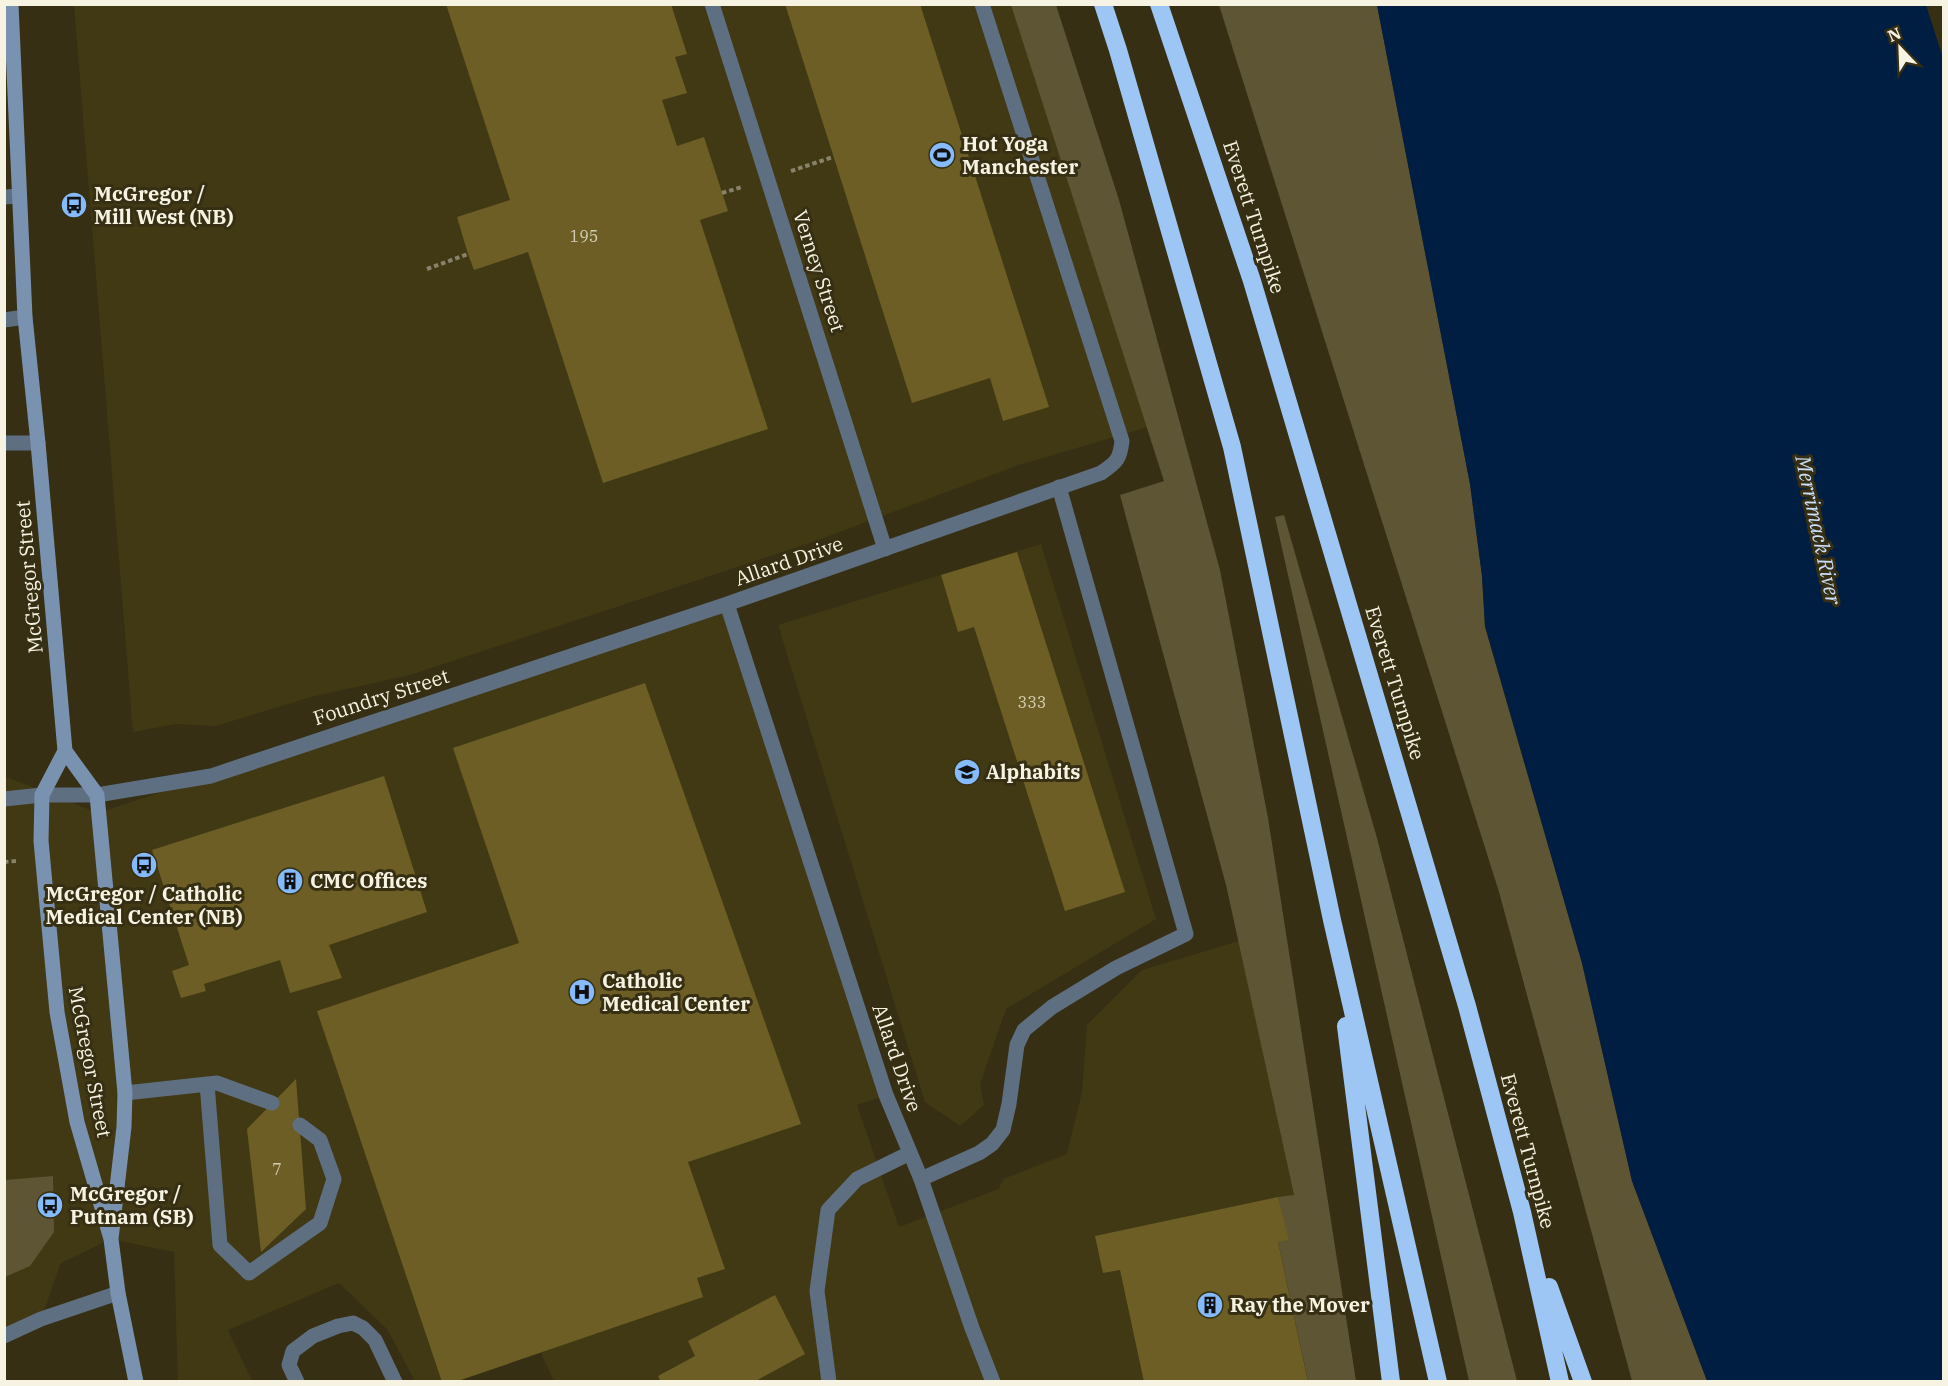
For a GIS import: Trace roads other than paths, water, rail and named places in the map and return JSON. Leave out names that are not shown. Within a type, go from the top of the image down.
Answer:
[{"type":"highway","points":[[1103,4],[1232,447],[1332,920],[1438,1382]]},
{"type":"highway","name":"Everett Turnpike","points":[[1159,4],[1252,281],[1467,1006],[1522,1212],[1560,1382]]},
{"type":"highway","points":[[1332,920],[1391,1382]]},
{"type":"highway","points":[[1522,1212],[1583,1382]]},
{"type":"main road","name":"McGregor Street","points":[[11,4],[12,196],[38,443],[65,751],[42,795],[41,841],[57,1012],[77,1122],[111,1239],[118,1293],[136,1382]]},
{"type":"main road","points":[[65,751],[97,795]]},
{"type":"main road","name":"McGregor Street","points":[[97,795],[124,1093],[124,1127],[111,1239]]},
{"type":"street","name":"Verney Street","points":[[712,4],[885,549]]},
{"type":"street","name":"Allard Drive","points":[[982,4],[1122,441],[1120,455],[1113,464],[1101,472],[1059,488],[727,604],[886,1095],[921,1179],[993,1382]]},
{"type":"street","points":[[4,320],[25,317]]},
{"type":"street","points":[[4,442],[38,443]]},
{"type":"street","points":[[921,1179],[979,1153],[992,1144],[1003,1130],[1010,1104],[1017,1045],[1024,1030],[1052,1007],[1116,968],[1186,934],[1059,488]]},
{"type":"street","name":"Foundry Street","points":[[4,799],[42,795],[97,795],[211,776],[727,604]]},
{"type":"street","points":[[124,1093],[217,1083],[272,1103]]},
{"type":"street","points":[[207,1084],[220,1245],[249,1273],[320,1223],[334,1179],[320,1140],[300,1125]]},
{"type":"street","points":[[829,1382],[817,1291],[828,1210],[857,1179],[910,1153]]},
{"type":"street","points":[[4,1336],[41,1319],[118,1293]]},
{"type":"street","points":[[297,1382],[289,1365],[293,1351],[313,1336],[353,1323],[363,1328],[375,1340],[394,1382]]},
{"type":"water","name":"Merrimack River","points":[[1377,5],[1926,5],[1944,61],[1943,1381],[1707,1381],[1632,1181],[1582,963],[1485,626],[1482,576],[1470,484]]},
{"type":"place","name":"Hot Yoga Manchester","points":[[942,155]]},
{"type":"place","name":"McGregor / Mill West (NB)","points":[[74,205]]},
{"type":"place","name":"Alphabits","points":[[967,772]]},
{"type":"place","name":"McGregor / Catholic Medical Center (NB)","points":[[144,865]]},
{"type":"place","name":"CMC Offices","points":[[290,881]]},
{"type":"place","name":"Catholic Medical Center","points":[[582,992]]},
{"type":"place","name":"McGregor / Putnam (SB)","points":[[50,1205]]},
{"type":"place","name":"Ray the Mover","points":[[1210,1305]]}]
